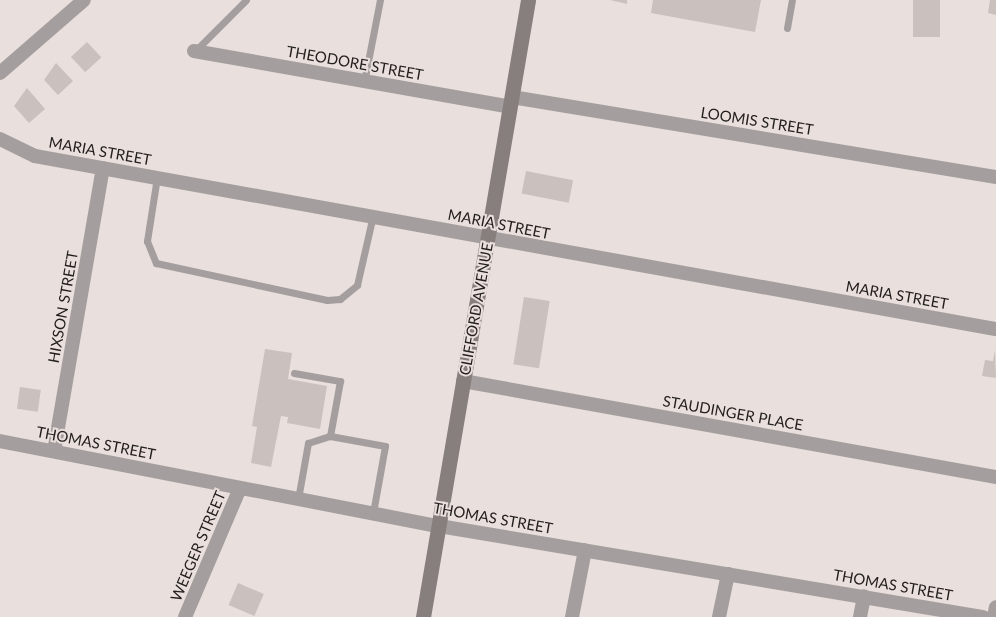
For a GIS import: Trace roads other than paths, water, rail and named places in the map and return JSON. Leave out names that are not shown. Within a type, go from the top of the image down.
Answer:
[{"type":"main road","name":"CLIFFORD AVENUE","points":[[423,617],[528,0]]},
{"type":"street","points":[[0,73],[84,0]]},
{"type":"street","name":"THEODORE STREET","points":[[194,51],[364,82],[511,102]]},
{"type":"street","name":"LOOMIS STREET","points":[[511,102],[996,177]]},
{"type":"street","name":"MARIA STREET","points":[[0,139],[23,153],[373,215],[488,239],[996,328]]},
{"type":"street","name":"HIXSON STREET","points":[[54,451],[104,168]]},
{"type":"street","name":"STAUDINGER PLACE","points":[[464,381],[996,477]]},
{"type":"street","name":"THOMAS STREET","points":[[0,441],[439,526],[983,617]]},
{"type":"street","name":"WEEGER STREET","points":[[185,617],[240,488]]},
{"type":"street","points":[[572,617],[585,550]]},
{"type":"street","points":[[719,617],[728,574]]},
{"type":"street","points":[[860,617],[864,596]]},
{"type":"street","points":[[994,617],[996,607]]},
{"type":"lane","points":[[194,51],[246,0]]},
{"type":"lane","points":[[364,82],[380,0]]},
{"type":"lane","points":[[787,28],[792,0]]},
{"type":"lane","points":[[157,177],[147,241],[156,263],[327,300],[340,299],[357,285],[373,215]]},
{"type":"lane","points":[[294,373],[340,381],[330,436]]},
{"type":"lane","points":[[298,499],[308,443],[330,436],[384,446],[372,513]]}]
